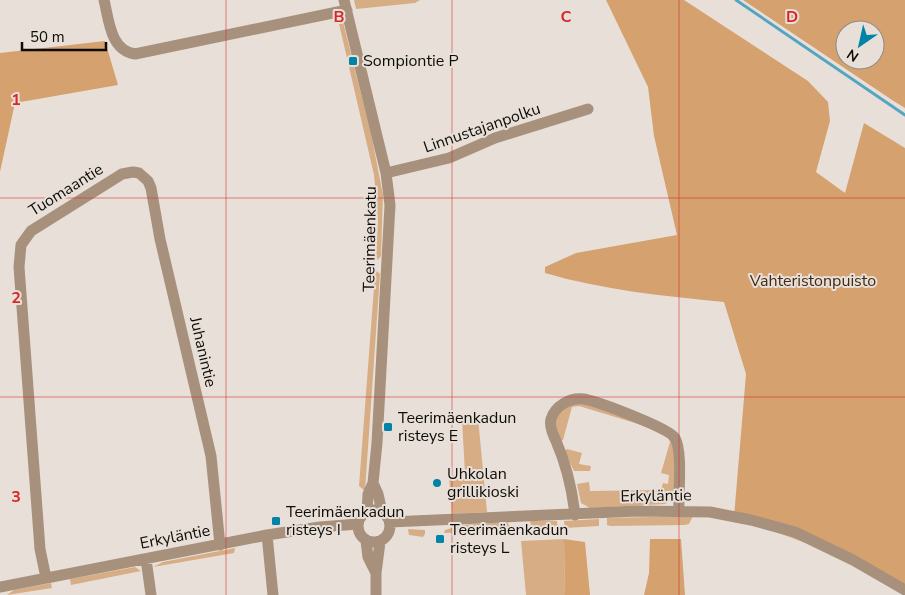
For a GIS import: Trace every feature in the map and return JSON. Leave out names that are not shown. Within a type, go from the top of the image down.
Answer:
[{"type":"street","points":[[104,0],[117,45],[128,53],[135,54],[346,5]]},
{"type":"street","name":"Teerimäenkatu","points":[[346,5],[386,173],[390,205],[377,443],[373,483],[368,494],[367,512]]},
{"type":"street","name":"Linnustajanpolku","points":[[386,173],[449,158],[495,138],[588,109]]},
{"type":"street","name":"Juhanintie","points":[[139,173],[148,181],[151,188],[160,239],[211,456],[220,544]]},
{"type":"street","name":"Tuomaantie","points":[[46,578],[40,549],[20,286],[19,267],[22,246],[31,231],[122,174],[139,173]]},
{"type":"street","points":[[575,515],[569,474],[552,433],[550,421],[555,411],[564,402],[584,399],[659,426],[671,433],[678,448],[678,511]]},
{"type":"street","name":"Teerimäenkatu","points":[[373,483],[378,494],[382,512]]},
{"type":"street","name":"Erkyläntie","points":[[390,522],[678,511],[710,512],[751,520],[795,532],[853,560],[905,590]]},
{"type":"street","points":[[376,573],[368,557],[366,541],[359,534],[358,524],[367,512],[382,512],[390,522],[388,535],[380,542],[376,573],[376,595]]},
{"type":"street","name":"Erkyläntie","points":[[0,587],[266,535],[320,527],[358,524]]},
{"type":"street","points":[[266,535],[274,595]]},
{"type":"street","points":[[366,541],[380,542]]},
{"type":"street","points":[[146,559],[150,595]]},
{"type":"shaded area","points":[[354,0],[420,0],[415,3],[356,9]]},
{"type":"shaded area","points":[[337,15],[342,18],[371,133],[383,195],[381,256],[378,260],[376,256],[378,221],[374,175]]},
{"type":"shaded area","points":[[377,271],[380,274],[365,491],[359,486],[375,274]]},
{"type":"shaded area","points":[[579,402],[658,428],[675,440],[674,497],[665,504],[590,508],[581,503],[577,484],[589,482],[590,491],[661,490],[663,483],[668,484],[669,475],[661,473],[670,442],[668,437],[658,430],[579,406],[572,407],[563,440],[559,442],[554,426],[557,415],[565,407]]},
{"type":"shaded area","points":[[478,418],[487,512],[452,514],[449,476],[465,474],[462,419]]},
{"type":"shaded area","points":[[567,449],[582,453],[579,464],[591,466],[590,471],[574,471],[564,451]]},
{"type":"shaded area","points":[[693,516],[689,524],[685,525],[607,525],[607,518]]},
{"type":"shaded area","points":[[599,519],[599,526],[565,528],[564,521]]},
{"type":"shaded area","points":[[530,521],[557,521],[558,528],[532,530]]},
{"type":"shaded area","points":[[507,522],[510,527],[508,530],[444,533],[445,530],[462,525]]},
{"type":"shaded area","points":[[408,529],[425,530],[425,534],[423,537],[409,535]]},
{"type":"shaded area","points":[[564,539],[565,595],[526,595],[521,541]]},
{"type":"shaded area","points":[[235,548],[234,553],[153,567],[163,562]]},
{"type":"shaded area","points":[[135,567],[141,571],[71,585],[70,579]]},
{"type":"shaded area","points":[[51,583],[52,588],[7,595],[14,590]]},
{"type":"green space","name":"Vahteristonpuisto","points":[[606,0],[684,0],[808,81],[828,102],[830,121],[816,172],[845,193],[864,123],[905,148],[905,590],[853,560],[734,517],[746,374],[724,302],[611,288],[545,273],[545,267],[576,253],[677,235],[654,136],[648,87]]},
{"type":"green space","points":[[743,0],[905,0],[905,108],[847,70],[885,70],[885,20],[835,20],[835,62]]},
{"type":"green space","points":[[105,41],[118,85],[15,103],[0,172],[0,53]]},
{"type":"green space","points":[[564,539],[585,542],[590,595],[565,595]]},
{"type":"green space","points":[[650,539],[681,539],[685,595],[644,595],[649,573]]},
{"type":"waterway","points":[[736,0],[905,115]]},
{"type":"place","name":"Sompiontie P","points":[[353,61]]},
{"type":"place","name":"Teerimäenkadun risteys E","points":[[388,427]]},
{"type":"place","name":"Uhkolan grillikioski","points":[[437,483]]},
{"type":"place","name":"Teerimäenkadun risteys I","points":[[276,521]]},
{"type":"place","name":"Teerimäenkadun risteys L","points":[[440,539]]}]
